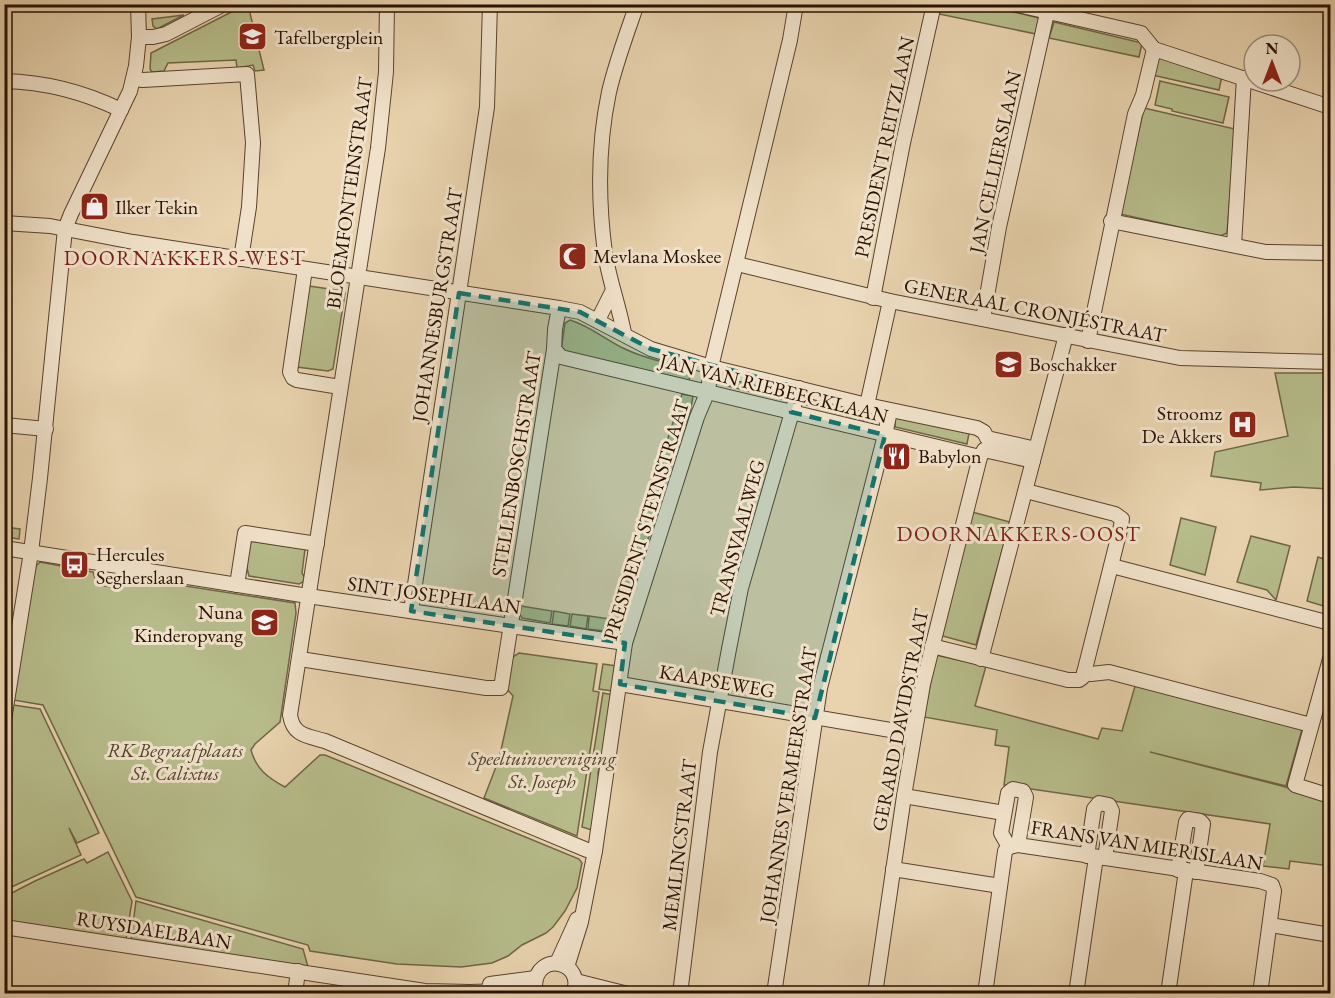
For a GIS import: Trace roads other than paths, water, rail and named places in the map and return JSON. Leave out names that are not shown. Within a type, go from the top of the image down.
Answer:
[{"type":"street","points":[[4,720],[31,552],[46,429],[65,229],[134,79],[139,37],[138,4]]},
{"type":"street","points":[[139,37],[159,37],[224,4]]},
{"type":"street","name":"BLOEMFONTEINSTRAAT","points":[[387,4],[387,50],[383,101],[290,715],[292,725],[298,733],[325,741],[587,850],[595,851]]},
{"type":"street","name":"JOHANNESBURGSTRAAT","points":[[411,611],[488,107],[490,4]]},
{"type":"street","points":[[624,333],[620,312],[612,292],[602,223],[601,159],[609,94],[637,4]]},
{"type":"street","name":"PRESIDENT STEYNSTRAAT","points":[[562,965],[575,946],[595,851],[625,644],[697,417],[708,391],[711,367],[790,40],[796,4]]},
{"type":"street","name":"PRESIDENT REITZLAAN","points":[[873,298],[903,143],[934,4]]},
{"type":"street","points":[[1014,4],[1141,33],[1154,49],[1242,77]]},
{"type":"street","name":"JAN CELLIERSLAAN","points":[[983,320],[1002,215],[1047,12]]},
{"type":"street","points":[[1088,341],[1111,221],[1135,114],[1143,95],[1154,49]]},
{"type":"street","points":[[134,79],[143,81],[247,74],[253,143],[249,207],[241,259]]},
{"type":"street","points":[[4,81],[55,86],[93,96],[121,110]]},
{"type":"street","points":[[1234,245],[1243,93]]},
{"type":"street","points":[[1288,93],[1330,107]]},
{"type":"street","points":[[1111,221],[1266,252],[1330,253]]},
{"type":"street","name":"JAN VAN RIEBEECKLAAN","points":[[4,223],[50,226],[133,242],[580,312],[651,349],[711,367],[890,411],[977,428],[984,432],[984,448]]},
{"type":"street","name":"GENERAAL CRONJÉSTRAAT","points":[[737,264],[873,298],[1180,358],[1330,362]]},
{"type":"street","name":"BLOEMFONTEINSTRAAT","points":[[305,269],[290,372],[297,380],[340,387]]},
{"type":"street","points":[[598,320],[612,292]]},
{"type":"street","points":[[867,405],[890,301]]},
{"type":"street","name":"STELLENBOSCHSTRAAT","points":[[300,659],[496,690],[501,688],[559,308]]},
{"type":"street","points":[[981,659],[1066,335]]},
{"type":"street","name":"JAN VAN RIEBEECKLAAN","points":[[554,349],[561,357],[885,435],[1035,455]]},
{"type":"street","name":"TRANSVAALWEG","points":[[720,701],[741,588],[799,388]]},
{"type":"street","name":"JOHANNES VERMEERSTRAAT","points":[[774,993],[825,664],[890,411]]},
{"type":"street","points":[[4,425],[46,429]]},
{"type":"street","name":"GERARD DAVIDSTRAAT","points":[[875,993],[914,734],[932,646],[984,448]]},
{"type":"street","points":[[1026,491],[1115,514],[1122,519],[1112,566],[1079,677]]},
{"type":"street","points":[[237,585],[245,533],[317,544]]},
{"type":"street","points":[[4,548],[31,552]]},
{"type":"street","name":"SINT JOSEPHLAAN","points":[[31,552],[625,644]]},
{"type":"street","points":[[1112,566],[1330,623]]},
{"type":"street","points":[[932,646],[981,659],[1079,677],[1110,672],[1311,725]]},
{"type":"street","points":[[1330,659],[1295,785],[1330,796]]},
{"type":"street","name":"KAAPSEWEG","points":[[620,684],[914,734]]},
{"type":"street","name":"MEMLINCSTRAAT","points":[[680,993],[709,763],[720,701]]},
{"type":"street","points":[[985,993],[1005,851],[1014,846],[1026,797],[1023,791],[1010,790],[1001,833],[1014,846]]},
{"type":"street","points":[[903,796],[1004,813]]},
{"type":"street","name":"FRANS VAN MIERISLAAN","points":[[1014,846],[1266,882],[1272,885],[1275,891],[1270,925]]},
{"type":"street","points":[[1076,993],[1096,857]]},
{"type":"street","points":[[893,869],[1000,886]]},
{"type":"street","points":[[1168,993],[1187,871]]},
{"type":"street","points":[[1260,993],[1270,925],[1330,935]]},
{"type":"street","name":"RUYSDAELBAAN","points":[[4,927],[425,991],[537,987]]},
{"type":"street","points":[[537,987],[544,967],[562,965],[573,973],[576,990],[628,993]]},
{"type":"street","points":[[295,993],[298,971]]},
{"type":"place","name":"Tafelbergplein","points":[[253,37]]},
{"type":"place","name":"Ilker Tekin","points":[[94,207]]},
{"type":"place","name":"Mevlana Moskee","points":[[572,256]]},
{"type":"place","name":"Boschakker","points":[[1008,364]]},
{"type":"place","name":"Stroomz De Akkers","points":[[1243,425]]},
{"type":"place","name":"Babylon","points":[[897,456]]},
{"type":"place","name":"Hercules Segherslaan","points":[[75,565]]},
{"type":"place","name":"Nuna Kinderopvang","points":[[264,623]]},
{"type":"district","name":"DOORNAKKERS-WEST","points":[[185,257]]},
{"type":"district","name":"DOORNAKKERS-OOST","points":[[1019,533]]},
{"type":"park label","name":"RK Begraafplaats St. Calixtus","points":[[175,762]]},
{"type":"park label","name":"Speeltuinvereniging St. Joseph","points":[[542,770]]}]
